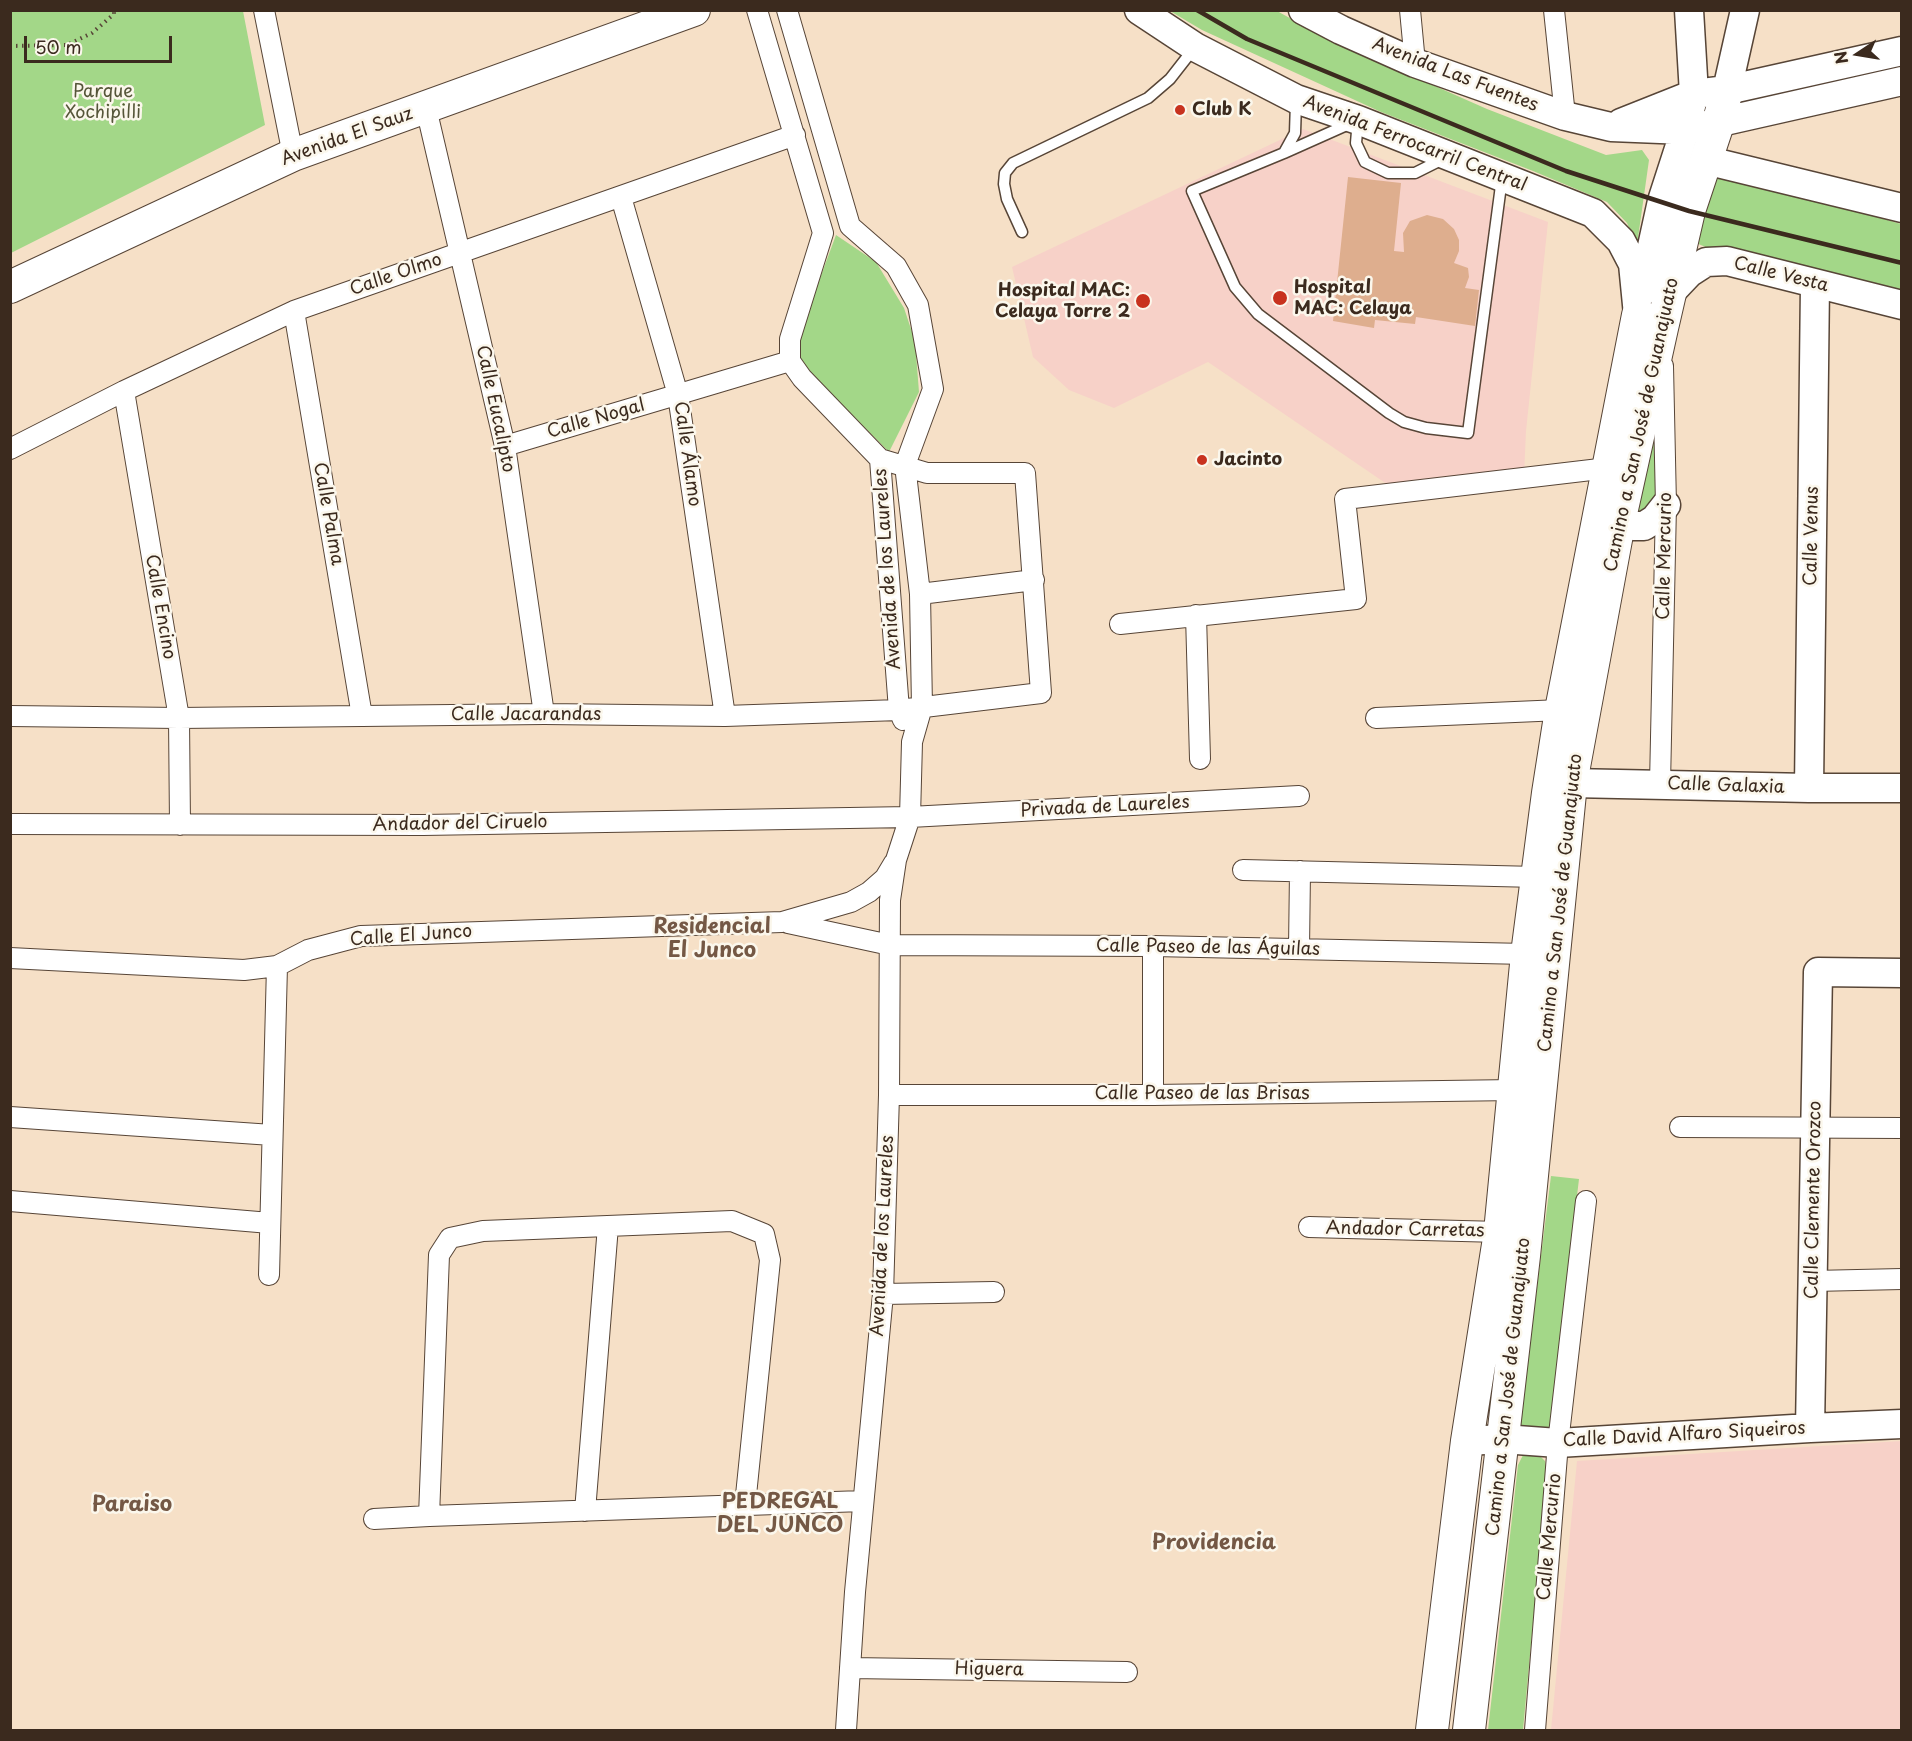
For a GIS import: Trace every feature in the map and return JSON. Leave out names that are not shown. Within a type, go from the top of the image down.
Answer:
[{"type":"main road","name":"Avenida El Sauz","points":[[10,287],[293,155],[694,10]]},
{"type":"main road","name":"Avenida Ferrocarril Central","points":[[1140,10],[1195,47],[1296,99],[1358,120],[1593,213],[1621,241],[1633,264],[1650,322]]},
{"type":"main road","name":"Avenida Las Fuentes","points":[[1303,10],[1341,30],[1415,63],[1565,116],[1611,127],[1685,130],[1902,81]]},
{"type":"main road","name":"Camino a San José de Guanajuato","points":[[1432,1731],[1467,1441],[1500,1232],[1527,954],[1537,877],[1561,780],[1610,515],[1650,322],[1662,201],[1694,94],[1689,10]]},
{"type":"main road","points":[[1727,90],[1745,10]]},
{"type":"main road","points":[[1611,127],[1694,94],[1727,90],[1902,51]]},
{"type":"main road","name":"Camino a San José de Guanajuato","points":[[1469,1731],[1524,1256],[1561,780],[1561,710],[1610,515],[1608,468],[1650,322],[1670,293],[1689,211],[1727,90]]},
{"type":"main road","points":[[1705,160],[1902,208]]},
{"type":"main road","name":"Calle Vesta","points":[[1670,293],[1689,273],[1706,262],[1727,261],[1902,305]]},
{"type":"main road","name":"Calle Venus","points":[[1809,788],[1815,284]]},
{"type":"main road","points":[[1610,515],[1633,526],[1644,526],[1655,519],[1666,505]]},
{"type":"main road","name":"Calle Galaxia","points":[[1561,780],[1809,788],[1902,788]]},
{"type":"main road","name":"Calle Clemente Orozco","points":[[1810,1428],[1818,972],[1902,972]]},
{"type":"main road","points":[[1515,1090],[1526,1091],[1531,1099],[1532,1111],[1518,1236],[1524,1256]]},
{"type":"main road","name":"Calle David Alfaro Siqueiros","points":[[1467,1441],[1503,1439],[1558,1443],[1902,1424]]},
{"type":"street","points":[[264,10],[293,155]]},
{"type":"street","points":[[757,10],[823,233],[790,339],[790,362]]},
{"type":"street","name":"Avenida de los Laureles","points":[[787,10],[850,226],[896,266],[918,305],[933,389],[904,465],[920,594],[922,707],[912,742],[910,817],[896,860],[890,900],[889,1095],[883,1294],[863,1502],[846,1731]]},
{"type":"street","points":[[1410,10],[1415,63]]},
{"type":"street","points":[[1554,10],[1565,116]]},
{"type":"street","name":"Calle Eucalipto","points":[[426,108],[505,446],[544,714]]},
{"type":"street","name":"Calle Olmo","points":[[10,449],[124,391],[294,311],[795,135]]},
{"type":"street","name":"Calle Álamo","points":[[621,197],[678,395],[725,716]]},
{"type":"street","name":"Calle Palma","points":[[294,311],[362,716]]},
{"type":"street","name":"Calle Mercurio","points":[[1650,322],[1666,505],[1660,784]]},
{"type":"street","name":"Avenida de los Laureles","points":[[790,362],[802,378],[880,459],[899,710],[912,742]]},
{"type":"street","name":"Calle Nogal","points":[[505,446],[790,362]]},
{"type":"street","name":"Calle Encino","points":[[124,391],[179,718],[180,825]]},
{"type":"street","points":[[880,459],[927,473],[1025,473],[1034,580],[920,594]]},
{"type":"street","points":[[1120,624],[1356,599],[1345,499],[1608,468]]},
{"type":"street","name":"Calle Jacarandas","points":[[10,716],[179,718],[544,714],[725,716],[899,710],[1041,693],[1034,580]]},
{"type":"street","points":[[1196,615],[1200,759]]},
{"type":"street","points":[[1376,718],[1561,710]]},
{"type":"street","name":"Privada de Laureles","points":[[910,817],[1299,796]]},
{"type":"street","name":"Andador del Ciruelo","points":[[10,824],[423,825],[910,817]]},
{"type":"street","name":"Calle El Junco","points":[[782,922],[851,902],[869,892],[885,878],[896,860]]},
{"type":"street","points":[[1243,870],[1537,877]]},
{"type":"street","points":[[1299,949],[1300,871]]},
{"type":"street","name":"Calle El Junco","points":[[10,957],[244,970],[277,966],[308,950],[361,936],[782,922],[890,945]]},
{"type":"street","name":"Calle Paseo de las Águilas","points":[[890,945],[1153,946],[1527,954]]},
{"type":"street","points":[[1153,946],[1153,1095]]},
{"type":"street","points":[[269,1275],[277,966]]},
{"type":"street","name":"Calle Paseo de las Brisas","points":[[889,1095],[1153,1095],[1515,1090]]},
{"type":"street","points":[[10,1116],[272,1135]]},
{"type":"street","points":[[1680,1127],[1902,1128]]},
{"type":"street","points":[[10,1201],[270,1223]]},
{"type":"street","name":"Calle Mercurio","points":[[1535,1731],[1558,1443],[1586,1201]]},
{"type":"street","points":[[429,1516],[439,1255],[450,1238],[483,1231],[732,1221],[764,1234],[770,1260],[745,1505]]},
{"type":"street","points":[[585,1511],[608,1226]]},
{"type":"street","name":"Andador Carretas","points":[[1310,1227],[1500,1232]]},
{"type":"street","points":[[1813,1281],[1902,1279]]},
{"type":"street","points":[[883,1294],[994,1292]]},
{"type":"street","points":[[374,1520],[429,1516],[863,1502]]},
{"type":"street","name":"Higuera","points":[[850,1668],[1127,1672]]},
{"type":"lane","points":[[1022,232],[1007,199],[1004,184],[1005,173],[1013,163],[1148,98],[1170,79],[1195,47]]},
{"type":"lane","points":[[1284,153],[1295,133],[1296,99]]},
{"type":"lane","points":[[1449,156],[1415,172],[1388,173],[1365,162],[1356,143],[1358,120],[1192,191],[1235,287],[1258,314],[1404,422],[1426,428],[1468,433],[1502,177]]},
{"type":"path","points":[[10,46],[67,45],[92,33],[114,14],[114,10]]},
{"type":"shaded area","name":"Hospital MAC: Celaya","points":[[1303,129],[1548,222],[1526,431],[1524,476],[1397,491],[1208,362],[1114,408],[1069,390],[1033,357],[1012,267]]},
{"type":"shaded area","points":[[1901,1441],[1901,1730],[1551,1730],[1577,1461]]},
{"type":"green space","name":"Parque Xochipilli","points":[[11,10],[243,11],[265,125],[11,253]]},
{"type":"green space","points":[[1170,11],[1277,11],[1324,37],[1487,109],[1606,155],[1642,150],[1649,160],[1637,245],[1627,223],[1607,202],[1381,112],[1202,30]]},
{"type":"green space","points":[[1720,171],[1901,224],[1901,294],[1720,253],[1696,243],[1695,217]]},
{"type":"green space","points":[[836,235],[876,262],[904,308],[915,341],[919,392],[889,452],[813,375],[797,355],[797,331],[813,297]]},
{"type":"green space","points":[[1655,401],[1658,497],[1652,506],[1642,511],[1635,511]]},
{"type":"green space","points":[[1551,1176],[1579,1179],[1549,1431],[1527,1441],[1520,1423]]},
{"type":"green space","points":[[1537,1453],[1545,1461],[1547,1473],[1523,1730],[1488,1730],[1518,1465],[1523,1455]]},
{"type":"building","points":[[1348,177],[1401,183],[1394,251],[1404,252],[1403,233],[1410,221],[1427,215],[1443,219],[1454,229],[1459,240],[1459,251],[1454,263],[1468,268],[1469,277],[1465,288],[1479,290],[1475,326],[1416,317],[1415,324],[1375,320],[1374,328],[1333,321]]},
{"type":"railway","points":[[1197,10],[1247,39],[1566,171],[1689,211],[1902,263]]},
{"type":"place","name":"Club K","points":[[1180,110]]},
{"type":"place","name":"Hospital MAC: Celaya","points":[[1280,298]]},
{"type":"place","name":"Hospital MAC: Celaya Torre 2","points":[[1143,301]]},
{"type":"place","name":"Jacinto","points":[[1202,460]]},
{"type":"district","name":"Residencial El Junco","points":[[712,939]]},
{"type":"district","name":"Paraiso","points":[[132,1505]]},
{"type":"district","name":"PEDREGAL DEL JUNCO","points":[[780,1514]]},
{"type":"district","name":"Providencia","points":[[1214,1543]]}]
